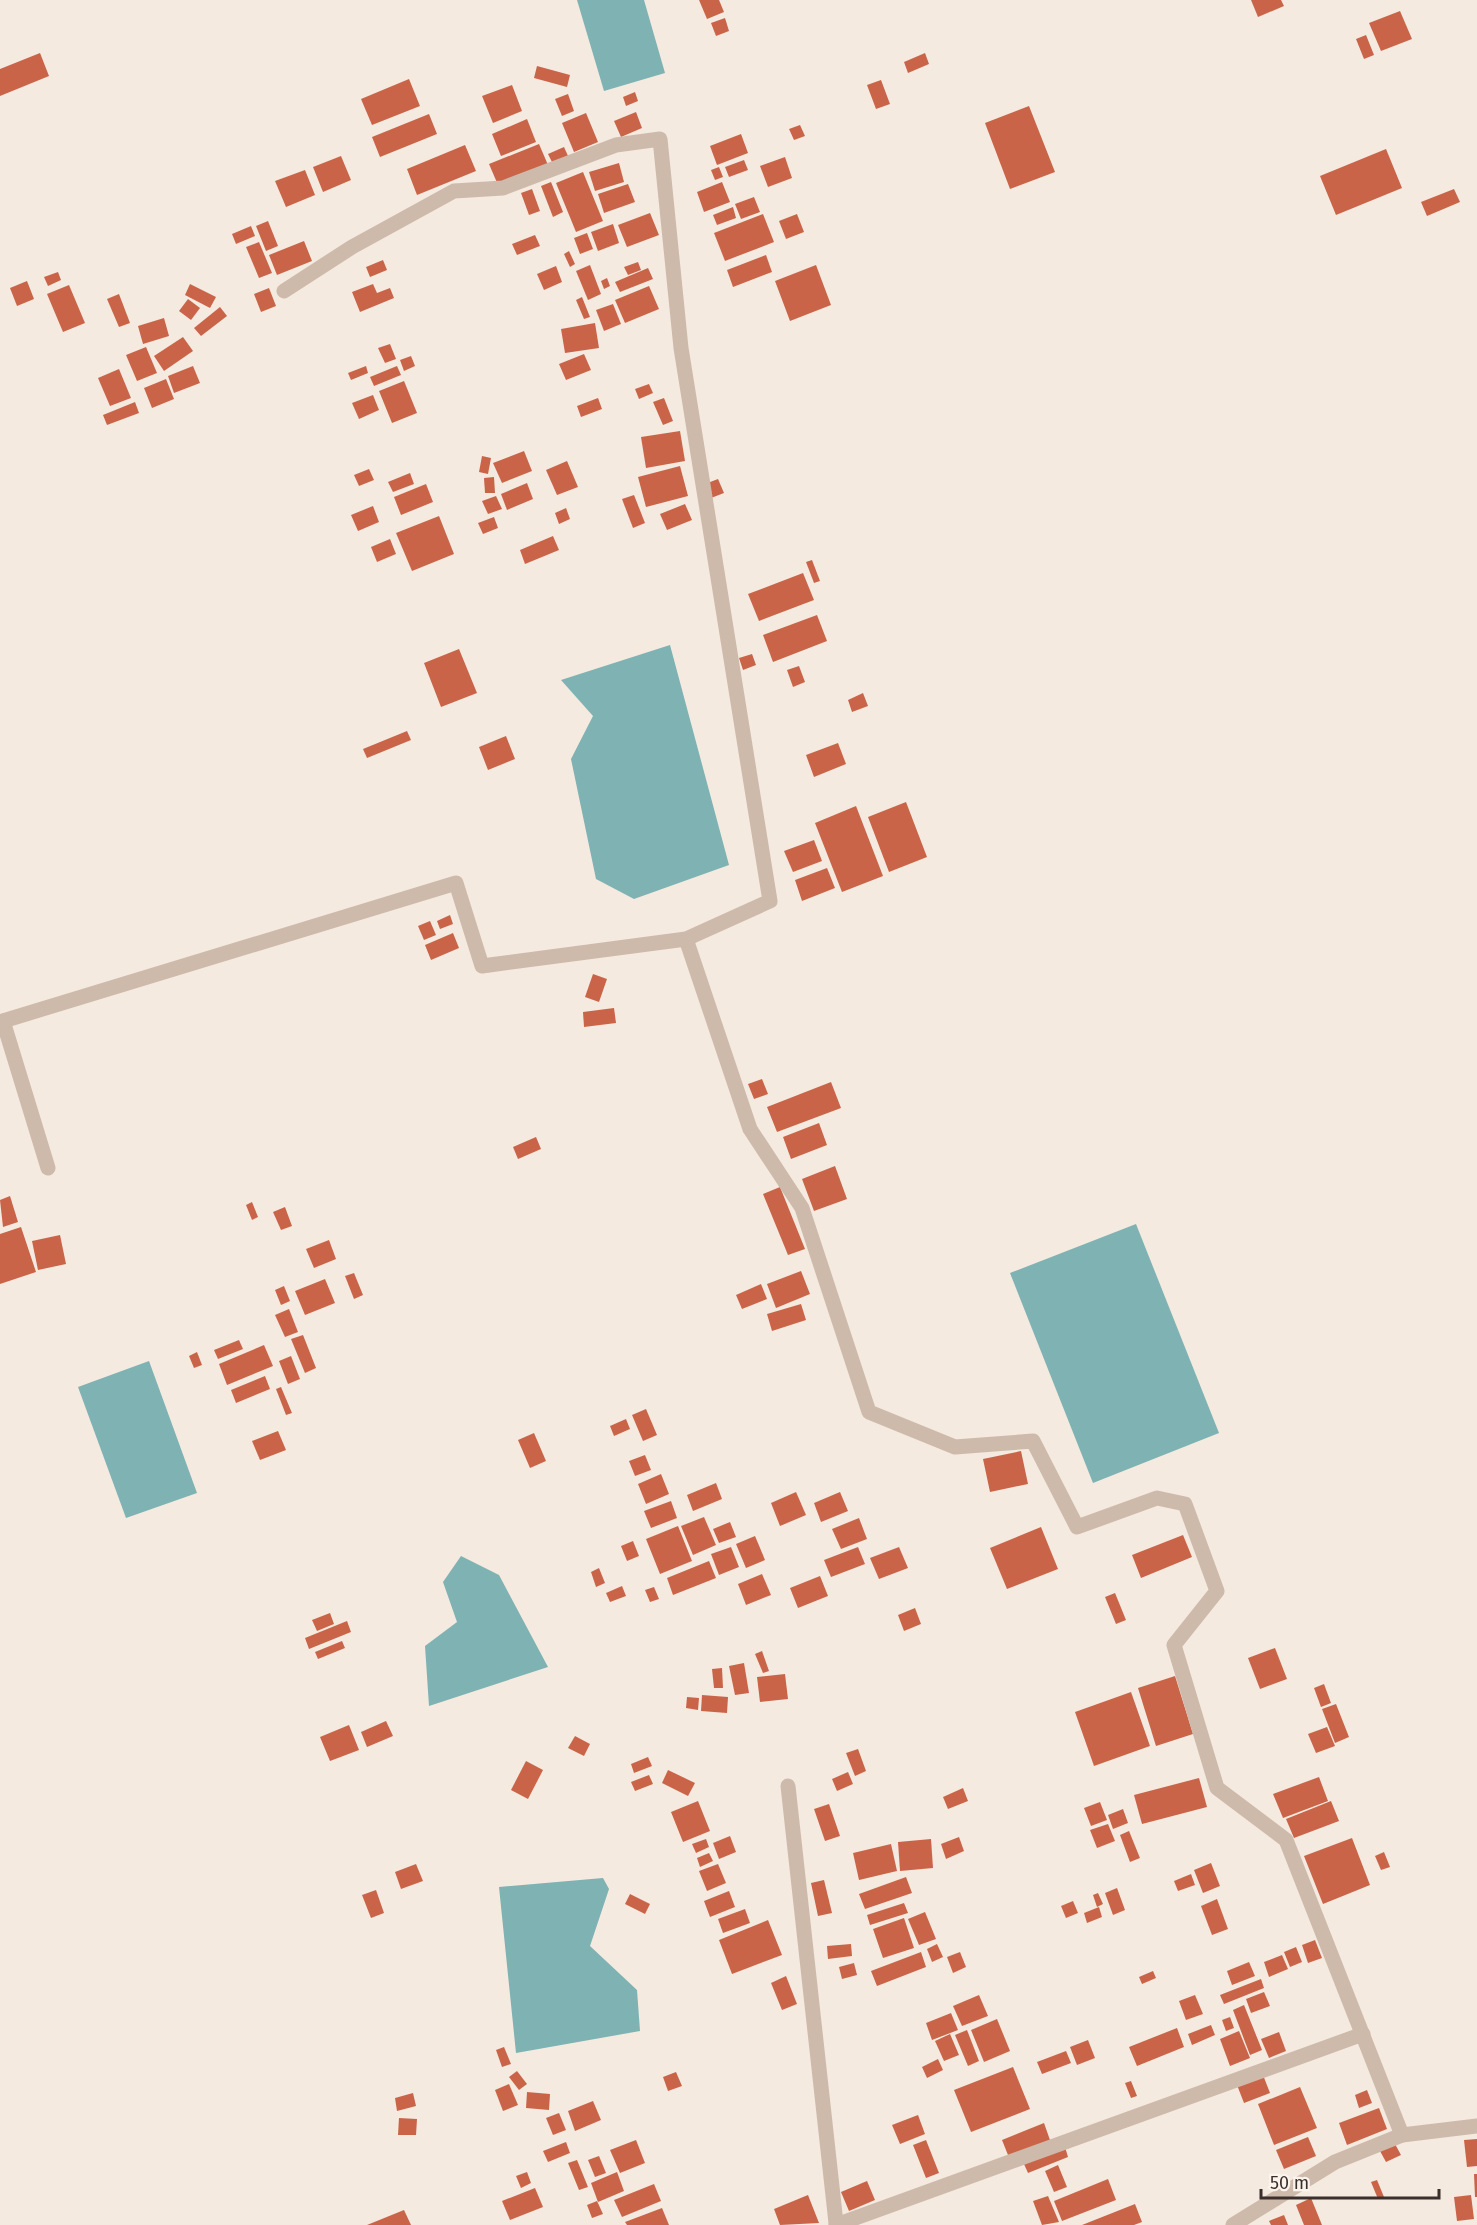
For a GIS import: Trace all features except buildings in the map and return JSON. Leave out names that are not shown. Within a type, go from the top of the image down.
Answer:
[{"type":"street","points":[[48,1168],[2,1021],[456,883],[483,966],[686,939],[770,901],[681,348],[660,139],[616,145],[502,188],[454,191],[352,247],[284,291]]},
{"type":"street","points":[[686,939],[750,1129],[802,1208],[869,1412],[955,1447],[1033,1441],[1077,1527],[1157,1498],[1185,1504],[1217,1591],[1174,1645],[1217,1788],[1286,1840],[1402,2135]]},
{"type":"street","points":[[788,1786],[836,2224],[1011,2163],[1362,2034]]},
{"type":"street","points":[[1233,2225],[1335,2162],[1402,2135],[1477,2126]]},
{"type":"water","points":[[577,0],[644,0],[665,73],[604,91]]},
{"type":"water","points":[[670,645],[729,865],[634,899],[596,879],[571,759],[593,716],[561,680]]},
{"type":"water","points":[[1136,1224],[1219,1433],[1093,1483],[1010,1273]]},
{"type":"water","points":[[149,1361],[197,1493],[126,1518],[78,1387]]},
{"type":"water","points":[[461,1556],[499,1575],[548,1667],[429,1706],[425,1646],[457,1622],[443,1582]]},
{"type":"water","points":[[603,1878],[609,1889],[590,1946],[637,1990],[640,2031],[516,2053],[499,1887]]}]
